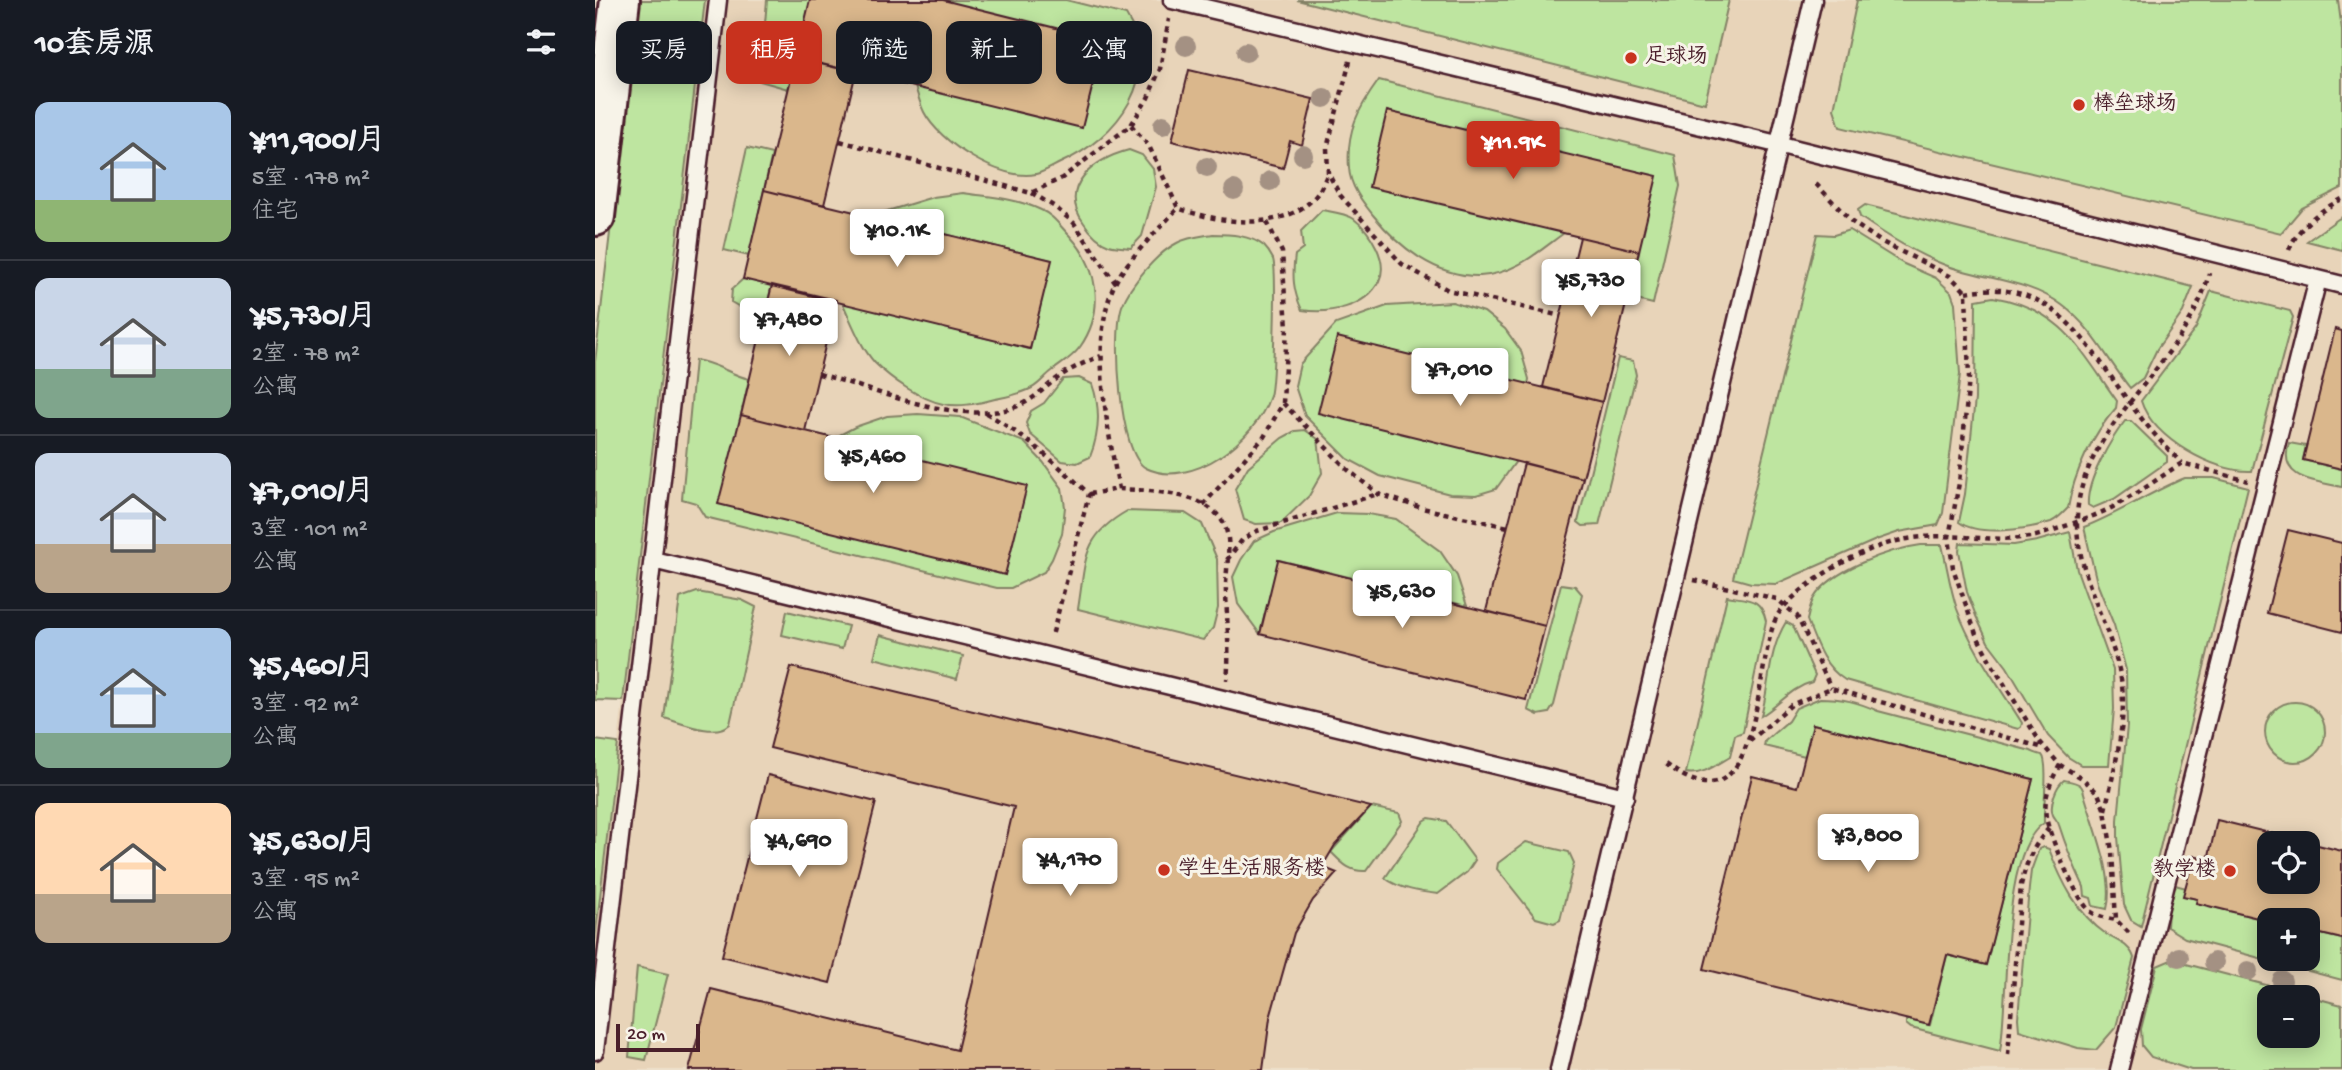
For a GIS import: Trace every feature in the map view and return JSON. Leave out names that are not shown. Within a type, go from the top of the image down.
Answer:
[{"type":"main road","points":[[595,215],[620,0]]},
{"type":"lane","points":[[595,1051],[718,0]]},
{"type":"lane","points":[[1172,0],[1777,144],[2342,285]]},
{"type":"lane","points":[[1559,1070],[1813,0]]},
{"type":"lane","points":[[2122,1069],[2150,946],[2318,279]]},
{"type":"lane","points":[[653,559],[1625,797]]},
{"type":"path","points":[[1031,193],[1062,178],[1131,125],[1148,98],[1160,69],[1172,0]]},
{"type":"path","points":[[1354,44],[1327,148],[1328,173],[1340,195],[1402,264],[1448,290],[1560,316]]},
{"type":"path","points":[[1131,125],[1149,146],[1178,208],[1218,219],[1266,220],[1288,215],[1303,207],[1318,193],[1328,173]]},
{"type":"path","points":[[840,141],[1031,193],[1055,207],[1074,223],[1116,284]]},
{"type":"path","points":[[1816,184],[1851,222],[1880,241],[1950,276],[1966,292],[1969,378],[1959,483],[1948,537],[1953,568],[1976,634],[1993,666],[2060,765],[2082,778],[2098,793],[2105,811],[2112,850],[2116,920]]},
{"type":"path","points":[[2283,270],[2291,245],[2303,228],[2321,211],[2342,199]]},
{"type":"path","points":[[1119,489],[1101,370],[1104,319],[1122,273],[1178,208]]},
{"type":"path","points":[[1203,505],[1265,437],[1283,403],[1287,328],[1282,252],[1266,220]]},
{"type":"path","points":[[2105,811],[2122,714],[2121,682],[2078,542],[2077,522],[2085,478],[2117,419],[2155,372],[2192,317],[2202,297],[2213,253]]},
{"type":"path","points":[[1966,292],[1988,288],[2011,291],[2061,315],[2078,331],[2158,440],[2182,463],[2266,485]]},
{"type":"path","points":[[819,374],[933,407],[969,413],[999,412],[1021,405],[1064,373],[1101,355]]},
{"type":"path","points":[[1283,403],[1347,470],[1378,494],[1422,508],[1508,527]]},
{"type":"path","points":[[985,412],[1034,444],[1089,494]]},
{"type":"path","points":[[1749,742],[1769,637],[1778,614],[1794,596],[1831,570],[1874,548],[1909,539],[2032,537],[2101,513],[2182,463]]},
{"type":"path","points":[[1089,494],[1119,489],[1160,491],[1195,500],[1218,513],[1228,533],[1226,561],[1230,651],[1226,699]]},
{"type":"path","points":[[1048,656],[1089,494]]},
{"type":"path","points":[[1226,561],[1242,540],[1258,531],[1378,494]]},
{"type":"path","points":[[1677,576],[1777,599],[1797,615],[1831,688]]},
{"type":"path","points":[[1666,764],[1683,778],[1701,784],[1718,782],[1731,773],[1749,742],[1791,705],[1831,688],[2047,749]]},
{"type":"path","points":[[2060,765],[2050,781],[2046,816],[2078,895],[2089,910],[2100,917],[2116,920],[2132,937],[2150,946]]},
{"type":"path","points":[[2008,1055],[2021,885],[2035,845],[2049,828]]},
{"type":"shaded area","points":[[705,0],[2342,0],[2342,1070],[595,1070],[595,940],[695,84],[712,84],[712,21],[703,21]]},
{"type":"green space","points":[[637,0],[705,0],[703,21],[635,21]]},
{"type":"green space","points":[[767,0],[1066,0],[1126,15],[1129,21],[1056,21],[1056,84],[1137,84],[1117,121],[1100,138],[1081,152],[1048,169],[1036,174],[1022,175],[989,166],[957,147],[932,124],[924,112],[915,87],[903,84],[932,84],[932,21],[836,21],[836,68],[822,64],[822,21],[765,21]]},
{"type":"green space","name":"足球场","points":[[1297,0],[1729,0],[1705,103]]},
{"type":"green space","name":"棒垒球场","points":[[1857,0],[2338,0],[2342,30],[2342,188],[2302,208],[2281,233],[1840,127],[1834,109]]},
{"type":"green space","points":[[1379,80],[1675,155],[1680,186],[1653,304],[1628,298],[1639,251],[1564,233],[1515,267],[1480,276],[1464,275],[1434,266],[1407,249],[1369,210],[1357,193],[1350,175],[1349,143],[1355,121]]},
{"type":"green space","points":[[627,84],[695,84],[623,701],[595,700],[595,362]]},
{"type":"green space","points":[[770,84],[789,84],[788,89]]},
{"type":"green space","points":[[747,148],[772,154],[749,256],[724,250]]},
{"type":"green space","points":[[1129,150],[1142,155],[1153,169],[1156,187],[1142,236],[1131,248],[1109,245],[1095,236],[1077,210],[1075,197],[1077,186],[1093,167]]},
{"type":"green space","points":[[963,193],[1022,203],[1053,218],[1087,260],[1096,303],[1088,333],[1080,347],[1035,386],[1007,397],[955,405],[925,398],[898,382],[875,363],[865,349],[842,302],[1030,349],[1051,260],[871,216],[933,197]]},
{"type":"green space","points":[[1865,205],[2193,287],[2183,312],[2157,349],[2143,378],[2130,388],[2091,333],[2062,305],[2035,290],[1959,270],[1922,255],[1860,217],[1858,210]]},
{"type":"green space","points":[[1322,210],[1347,215],[1360,224],[1372,239],[1380,256],[1381,273],[1373,290],[1356,303],[1334,310],[1302,310],[1294,283],[1295,255],[1303,249],[1301,231]]},
{"type":"green space","points":[[2342,217],[2342,250],[2307,241],[2338,219]]},
{"type":"green space","points":[[1849,230],[1904,264],[1936,278],[1951,292],[1955,303],[1960,374],[1943,513],[1938,525],[1899,532],[1876,540],[1776,584],[1751,583],[1733,578],[1817,234],[1834,235]]},
{"type":"green space","points":[[1213,234],[1253,239],[1264,246],[1273,259],[1275,327],[1270,396],[1251,429],[1220,457],[1182,472],[1164,473],[1146,468],[1137,458],[1129,440],[1120,392],[1119,320],[1122,306],[1138,279],[1161,254],[1181,241]]},
{"type":"green space","points":[[743,279],[772,285],[764,316],[731,302],[732,289]]},
{"type":"green space","points":[[2211,291],[2290,311],[2293,317],[2252,471],[2221,466],[2187,451],[2158,428],[2147,415],[2141,401],[2196,328]]},
{"type":"green space","points":[[1993,297],[2017,303],[2053,321],[2080,348],[2117,401],[2116,408],[2085,455],[2068,508],[2051,522],[2004,530],[1979,529],[1959,522],[1965,494],[1975,399],[1976,300]]},
{"type":"green space","points":[[1452,302],[1484,312],[1505,329],[1521,351],[1529,379],[1516,461],[1496,489],[1476,495],[1450,494],[1380,476],[1348,459],[1305,416],[1295,386],[1300,364],[1336,324],[1387,306]]},
{"type":"green space","points":[[1618,358],[1633,361],[1636,375],[1599,525],[1583,526],[1578,522]]},
{"type":"green space","points":[[695,360],[749,379],[741,415],[834,438],[855,427],[887,416],[918,414],[960,417],[1024,442],[1062,488],[1065,507],[1062,534],[1052,559],[1044,572],[1011,588],[997,588],[705,517],[696,503],[682,499]]},
{"type":"green space","points":[[1079,378],[1092,384],[1098,420],[1090,457],[1077,463],[1062,461],[1030,434],[1026,423],[1031,411],[1044,403],[1063,379]]},
{"type":"green space","points":[[2125,421],[2131,421],[2167,456],[2167,462],[2114,499],[2093,508],[2088,505],[2088,495],[2095,473]]},
{"type":"green space","points":[[1305,430],[1318,439],[1322,473],[1309,496],[1281,523],[1256,524],[1244,520],[1235,489],[1248,467],[1282,438],[1295,431]]},
{"type":"green space","points":[[2289,443],[2306,446],[2303,460],[2342,469],[2342,487],[2301,477],[2294,472],[2287,455]]},
{"type":"green space","points":[[2185,478],[2214,478],[2248,487],[2141,926],[2131,920],[2124,905],[2118,837],[2127,726],[2126,670],[2114,625],[2097,583],[2084,527]]},
{"type":"green space","points":[[1127,511],[1185,513],[1202,524],[1217,559],[1218,608],[1213,628],[1203,640],[1078,609],[1085,564],[1093,541],[1112,521]]},
{"type":"green space","points":[[1337,513],[1368,514],[1396,519],[1440,551],[1457,576],[1467,606],[1279,560],[1260,634],[1238,604],[1233,577],[1241,560],[1254,541],[1274,532]]},
{"type":"green space","points":[[2070,532],[2077,570],[2113,670],[2114,709],[2109,765],[2081,765],[2068,757],[2048,736],[2007,667],[1988,642],[1967,592],[1959,551],[1960,543],[2014,545]]},
{"type":"green space","points":[[1921,545],[1942,545],[1952,593],[1963,624],[2022,723],[2018,729],[1845,680],[1831,668],[1821,653],[1807,620],[1813,600],[1822,588],[1862,562]]},
{"type":"green space","points":[[1561,584],[1575,586],[1582,594],[1554,705],[1549,713],[1538,715],[1528,710]]},
{"type":"green space","points":[[697,592],[742,600],[756,607],[730,724],[716,730],[664,718],[680,598]]},
{"type":"green space","points":[[1727,596],[1753,601],[1761,608],[1766,621],[1743,732],[1735,735],[1730,757],[1703,771],[1686,773]]},
{"type":"green space","points":[[787,611],[848,626],[842,649],[782,635]]},
{"type":"green space","points":[[1786,622],[1793,626],[1815,675],[1812,682],[1791,692],[1761,716],[1773,656]]},
{"type":"green space","points":[[880,635],[963,656],[957,679],[874,658]]},
{"type":"green space","points":[[1820,698],[1850,701],[2042,755],[2045,776],[2044,823],[2030,838],[2020,863],[2013,894],[2000,1051],[1911,1028],[1906,1024],[1906,1019],[1930,1025],[1947,955],[1986,964],[2033,779],[1813,724],[1805,756],[1764,746],[1765,741],[1788,721],[1796,708]]},
{"type":"green space","points":[[2295,702],[2312,707],[2320,715],[2325,732],[2320,749],[2312,757],[2295,762],[2278,757],[2270,749],[2265,732],[2270,715],[2278,707]]},
{"type":"green space","points":[[595,740],[618,743],[595,940]]},
{"type":"green space","points":[[2064,780],[2078,784],[2083,790],[2106,869],[2109,897],[2107,909],[2093,906],[2091,898],[2085,896],[2084,887],[2053,815],[2054,796]]},
{"type":"green space","points":[[1371,807],[1399,813],[1402,821],[1366,871],[1355,870],[1346,866],[1331,852]]},
{"type":"green space","points":[[1429,818],[1446,821],[1475,860],[1467,872],[1438,894],[1403,887],[1385,878],[1424,821]]},
{"type":"green space","points":[[1526,842],[1569,852],[1574,863],[1560,920],[1554,923],[1536,918],[1497,869],[1498,863]]},
{"type":"green space","points":[[2039,849],[2049,849],[2065,884],[2087,917],[2106,934],[2126,946],[2134,958],[2116,1027],[2096,1050],[2078,1048],[2019,1030],[2031,871]]},
{"type":"green space","points":[[2175,885],[2186,888],[2184,896],[2197,899],[2197,903],[2257,918],[2257,957],[2185,938],[2167,927],[2168,910]]},
{"type":"green space","points":[[2320,934],[2342,939],[2342,980],[2308,971],[2320,971]]},
{"type":"green space","points":[[2171,960],[2266,985],[2257,985],[2257,1048],[2320,1048],[2320,999],[2342,1005],[2342,1070],[2191,1070],[2151,1057],[2142,1046],[2141,1029],[2157,966]]},
{"type":"green space","points":[[637,967],[668,974],[646,1060],[629,1057]]},
{"type":"building","points":[[810,0],[943,0],[1028,21],[946,21],[946,84],[1042,84],[1042,25],[1056,28],[1056,84],[1093,84],[1082,128],[902,84],[932,84],[932,21],[836,21],[836,68],[822,64],[822,21],[805,21]]},
{"type":"building","points":[[822,64],[836,67],[836,84],[853,84],[824,205],[764,190],[790,84],[822,84]]},
{"type":"building","points":[[1189,70],[1313,99],[1302,145],[1290,141],[1283,168],[1172,141]]},
{"type":"building","points":[[1387,111],[1657,176],[1639,251],[1369,187]]},
{"type":"building","points":[[764,190],[1052,260],[1030,349],[743,279]]},
{"type":"building","points":[[1580,237],[1639,251],[1602,402],[1543,387]]},
{"type":"building","points":[[772,285],[836,300],[805,431],[741,415]]},
{"type":"building","points":[[2335,329],[2342,331],[2342,469],[2303,460]]},
{"type":"building","points":[[1337,337],[1602,402],[1583,478],[1318,413]]},
{"type":"building","points":[[741,415],[1027,486],[1005,575],[718,504]]},
{"type":"building","points":[[1524,463],[1583,478],[1545,626],[1486,611]]},
{"type":"building","points":[[2288,530],[2342,543],[2342,632],[2267,613]]},
{"type":"building","points":[[1278,560],[1545,626],[1526,700],[1260,634]]},
{"type":"building","name":"学生生活服务楼","points":[[791,667],[1371,807],[1335,845],[1322,867],[1337,873],[1313,900],[1294,933],[1270,1018],[1263,1070],[689,1070],[711,989],[957,1050],[1014,807],[770,748]]},
{"type":"building","points":[[1813,724],[2033,779],[1986,965],[1947,955],[1929,1025],[1704,969],[1752,776],[1797,787]]},
{"type":"building","points":[[768,775],[876,802],[830,983],[722,956]]},
{"type":"building","name":"教学楼","points":[[2217,820],[2261,831],[2257,831],[2257,894],[2320,894],[2320,846],[2342,851],[2342,939],[2320,934],[2320,908],[2257,908],[2257,918],[2196,903],[2197,899],[2183,896],[2194,856],[2208,860]]},
{"type":"place","name":"足球场","points":[[1631,58]]},
{"type":"place","name":"棒垒球场","points":[[2079,105]]},
{"type":"place","name":"学生生活服务楼","points":[[1164,870]]},
{"type":"place","name":"教学楼","points":[[2230,871]]}]
